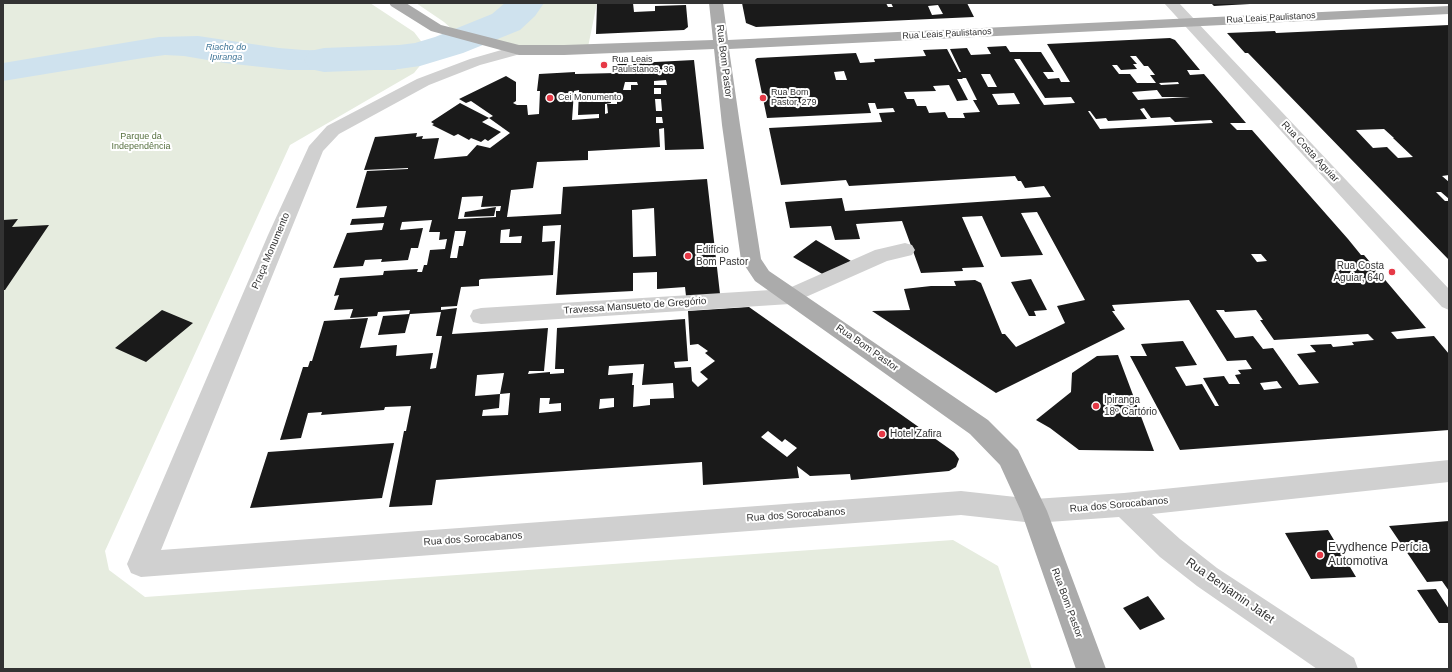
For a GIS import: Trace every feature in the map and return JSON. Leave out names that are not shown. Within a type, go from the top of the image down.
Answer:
[{"type":"main road","name":"Rua Leais Paulistanos","points":[[396,3],[436,28],[519,50],[586,50],[722,45],[1449,10]]},
{"type":"main road","name":"Rua Bom Pastor","points":[[716,3],[731,124],[751,260],[762,276],[979,427],[1009,458],[1034,512],[1091,669]]},
{"type":"street","name":"Rua Costa Aguiar","points":[[1171,3],[1449,302]]},
{"type":"street","name":"Praça Monumento","points":[[141,564],[274,243],[315,150],[322,140],[333,130],[423,82],[475,62],[519,50]]},
{"type":"street","points":[[790,296],[882,255],[905,250]]},
{"type":"street","name":"Travessa Mansueto de Gregório","points":[[481,316],[790,296]]},
{"type":"street","name":"Rua dos Sorocabanos","points":[[141,564],[342,548],[961,504],[1034,512],[1124,505],[1449,471]]},
{"type":"street","name":"Rua Benjamin Jafet","points":[[1124,505],[1170,548],[1207,577],[1343,669]]},
{"type":"green space","name":"Parque da Independência","points":[[3,3],[370,3],[414,32],[427,49],[423,62],[414,73],[290,145],[105,551],[109,570],[145,597],[953,540],[998,566],[1032,669],[3,669]]},
{"type":"green space","points":[[416,3],[597,3],[588,47],[510,47],[454,31],[444,22]]},
{"type":"water","name":"Riacho do Ipiranga","points":[[198,36],[303,50],[347,51],[410,48],[396,70],[289,70],[225,63],[184,56],[165,55],[3,81],[3,63],[159,37]]},
{"type":"building","points":[[597,3],[633,3],[634,12],[655,11],[655,6],[686,5],[688,27],[684,30],[596,34]]},
{"type":"building","points":[[742,3],[886,3],[888,7],[893,7],[891,3],[967,3],[974,17],[756,27],[746,23]],"holes":[[[938,5],[943,14],[932,15],[928,6]]]},
{"type":"building","points":[[1211,3],[1250,3],[1250,4],[1214,6]]},
{"type":"building","points":[[1449,25],[1449,175],[1442,176],[1449,182],[1449,199],[1441,192],[1436,192],[1445,201],[1449,201],[1449,260],[1227,33],[1275,31],[1276,33]],"holes":[[[1384,129],[1413,157],[1398,158],[1387,147],[1373,148],[1356,130]]]},
{"type":"building","points":[[1170,38],[1175,40],[1200,70],[1187,70],[1190,75],[1204,74],[1246,123],[1230,123],[1237,130],[1252,130],[1361,255],[1364,255],[1426,328],[1391,332],[1397,339],[1434,336],[1449,354],[1449,430],[1180,450],[1130,356],[1147,356],[1141,344],[1183,341],[1197,365],[1175,367],[1186,386],[1202,384],[1215,406],[1219,406],[1203,378],[1224,376],[1229,384],[1240,384],[1235,375],[1241,374],[1238,370],[1252,369],[1246,360],[1227,361],[1189,300],[1112,305],[1115,311],[1112,311],[1125,329],[996,393],[872,311],[910,310],[904,289],[931,286],[956,286],[954,281],[975,280],[981,283],[1002,334],[1005,334],[1016,347],[1065,323],[1057,306],[1085,300],[1037,212],[1021,213],[1043,255],[1001,257],[982,216],[962,217],[984,267],[962,268],[963,271],[921,273],[902,221],[856,224],[860,239],[835,240],[831,226],[790,228],[785,202],[842,198],[845,211],[1051,197],[1044,186],[1025,188],[1021,181],[1018,181],[1015,176],[849,186],[846,180],[781,185],[769,128],[882,122],[879,113],[895,112],[893,108],[877,109],[875,103],[868,103],[871,113],[767,118],[755,60],[757,58],[856,53],[860,63],[875,62],[874,59],[926,56],[923,50],[947,49],[959,72],[961,72],[950,49],[967,48],[971,55],[991,54],[987,47],[1006,46],[1010,52],[1041,52],[1054,72],[1043,72],[1048,79],[1059,78],[1061,82],[1070,82],[1047,44]],"holes":[[[1130,56],[1136,56],[1144,66],[1148,66],[1155,75],[1150,75],[1156,83],[1137,83],[1130,74],[1119,74],[1112,65],[1117,65],[1121,70],[1137,69],[1133,64],[1137,64]],[[1014,59],[1020,59],[1045,98],[1071,97],[1075,103],[1044,105]],[[844,71],[847,80],[836,80],[834,72]],[[981,74],[990,74],[997,87],[988,87]],[[966,78],[977,100],[973,100],[980,112],[963,113],[965,118],[948,118],[945,112],[929,113],[926,106],[917,106],[914,99],[907,99],[904,92],[936,91],[933,86],[949,85],[957,101],[968,100],[957,79]],[[1178,82],[1179,84],[1161,85],[1159,83]],[[1157,90],[1162,97],[1190,97],[1138,100],[1132,92]],[[1014,93],[1020,104],[998,105],[992,94]],[[1144,108],[1151,118],[1170,117],[1175,122],[1211,120],[1213,123],[1100,129],[1088,111],[1090,111],[1096,119],[1106,118],[1108,121],[1147,119],[1140,109]],[[1251,254],[1261,254],[1267,261],[1257,262]],[[1216,310],[1224,310],[1225,312],[1256,310],[1263,320],[1260,320],[1274,340],[1368,334],[1374,340],[1352,342],[1354,345],[1333,347],[1331,344],[1310,345],[1316,352],[1297,354],[1319,383],[1299,385],[1273,348],[1263,349],[1253,336],[1235,338]],[[1277,381],[1282,388],[1264,390],[1260,383]]]},
{"type":"building","points":[[694,60],[704,149],[665,150],[664,128],[659,129],[660,147],[588,151],[588,160],[537,162],[533,188],[511,190],[507,217],[561,214],[563,187],[707,179],[720,294],[686,296],[685,287],[657,289],[657,272],[633,273],[633,291],[556,295],[561,225],[543,226],[542,242],[555,241],[553,275],[481,279],[479,280],[479,286],[461,287],[457,306],[441,307],[441,310],[457,308],[452,334],[548,328],[544,371],[529,371],[528,374],[550,372],[550,374],[564,373],[564,369],[555,369],[557,328],[685,319],[688,361],[674,362],[675,368],[691,367],[692,381],[698,387],[708,379],[700,372],[715,361],[705,353],[708,351],[698,344],[690,345],[688,311],[749,307],[954,452],[959,459],[956,467],[949,471],[851,480],[850,474],[810,476],[797,466],[799,478],[703,485],[702,462],[491,476],[436,480],[432,505],[389,507],[404,431],[406,431],[411,406],[385,407],[384,410],[321,415],[322,412],[308,413],[301,438],[280,440],[303,367],[308,367],[310,361],[312,361],[324,321],[368,318],[360,348],[397,345],[396,356],[433,353],[430,369],[436,368],[442,336],[436,336],[441,312],[410,314],[405,333],[378,335],[383,316],[409,314],[410,310],[378,312],[377,316],[350,318],[353,309],[334,310],[339,295],[334,296],[340,278],[383,275],[384,271],[418,269],[417,272],[422,272],[424,265],[427,265],[430,250],[445,249],[447,239],[439,240],[440,232],[429,232],[432,220],[402,222],[400,230],[423,228],[418,248],[411,248],[408,260],[381,262],[382,259],[365,260],[363,266],[333,268],[347,233],[382,230],[384,223],[350,225],[352,219],[384,217],[387,206],[356,208],[367,171],[408,169],[364,170],[375,137],[417,133],[416,137],[423,136],[422,139],[439,138],[434,159],[467,156],[477,145],[490,148],[510,133],[489,118],[493,116],[471,101],[466,103],[459,99],[506,76],[516,82],[516,101],[513,103],[517,105],[527,105],[528,115],[539,114],[540,91],[537,91],[539,74],[575,72],[575,74],[617,73],[617,64]],"holes":[[[666,80],[667,85],[654,85],[654,81]],[[625,82],[637,82],[638,85],[631,85],[631,90],[623,90]],[[654,88],[661,88],[661,94],[654,94]],[[579,90],[578,115],[599,114],[599,118],[572,120],[574,91]],[[617,93],[617,104],[607,104],[608,113],[605,114],[605,104],[611,103],[610,94]],[[655,99],[661,99],[662,111],[656,111]],[[656,117],[662,117],[663,123],[656,123]],[[483,196],[481,207],[501,206],[500,211],[496,211],[496,217],[458,219],[462,197]],[[654,208],[656,256],[633,257],[632,210]],[[510,229],[509,237],[522,236],[521,243],[500,243],[501,230]],[[455,231],[466,231],[463,246],[459,246],[457,258],[450,258]],[[644,364],[642,385],[673,383],[674,398],[650,399],[650,405],[633,407],[634,385],[632,385],[633,373],[608,375],[609,366]],[[504,373],[500,394],[475,396],[477,375]],[[510,393],[508,415],[482,416],[483,410],[499,408],[500,394]],[[540,398],[550,398],[549,404],[561,403],[561,411],[539,413]],[[614,398],[614,407],[599,409],[600,399]],[[768,431],[782,442],[785,439],[797,448],[787,457],[761,437]]]},
{"type":"building","points":[[460,103],[489,118],[482,122],[501,132],[488,141],[485,139],[481,142],[471,138],[469,140],[458,134],[454,136],[432,125],[434,124],[431,122]]},
{"type":"building","points":[[496,207],[494,216],[464,217],[465,212]]},
{"type":"building","points":[[18,219],[12,227],[49,225],[5,290],[3,290],[3,220]]},
{"type":"building","points":[[816,240],[851,261],[824,275],[793,257]]},
{"type":"building","points":[[1031,279],[1047,310],[1034,311],[1036,316],[1029,316],[1011,282]]},
{"type":"building","points":[[162,310],[193,323],[146,362],[115,348]]},
{"type":"building","name":"Ipiranga 18º Cartório","points":[[1118,355],[1154,451],[1079,450],[1050,428],[1036,420],[1071,392],[1072,373],[1097,356]]},
{"type":"building","points":[[394,443],[382,498],[250,508],[268,452]]},
{"type":"building","points":[[1449,521],[1449,591],[1442,581],[1427,582],[1389,526]]},
{"type":"building","name":"Evydhence Perícia Automotiva","points":[[1328,530],[1356,577],[1311,579],[1285,533]]},
{"type":"building","points":[[1436,589],[1449,609],[1449,623],[1439,623],[1417,590]]},
{"type":"building","points":[[1148,596],[1165,619],[1140,630],[1123,608]]},
{"type":"waterway","name":"Riacho do Ipiranga","points":[[324,60],[399,57],[420,54],[449,45],[506,22],[522,8],[525,3]]},
{"type":"place","name":"Rua Leais Paulistanos, 36","points":[[604,65]]},
{"type":"place","name":"Cei Monumento","points":[[550,98]]},
{"type":"place","name":"Rua Bom Pastor, 279","points":[[763,98]]},
{"type":"place","name":"Edifício Bom Pastor","points":[[688,256]]},
{"type":"place","name":"Rua Costa Aguiar, 640","points":[[1392,272]]},
{"type":"place","name":"Ipiranga 18º Cartório","points":[[1096,406]]},
{"type":"place","name":"Hotel Zafira","points":[[882,434]]},
{"type":"place","name":"Evydhence Perícia Automotiva","points":[[1320,555]]}]
